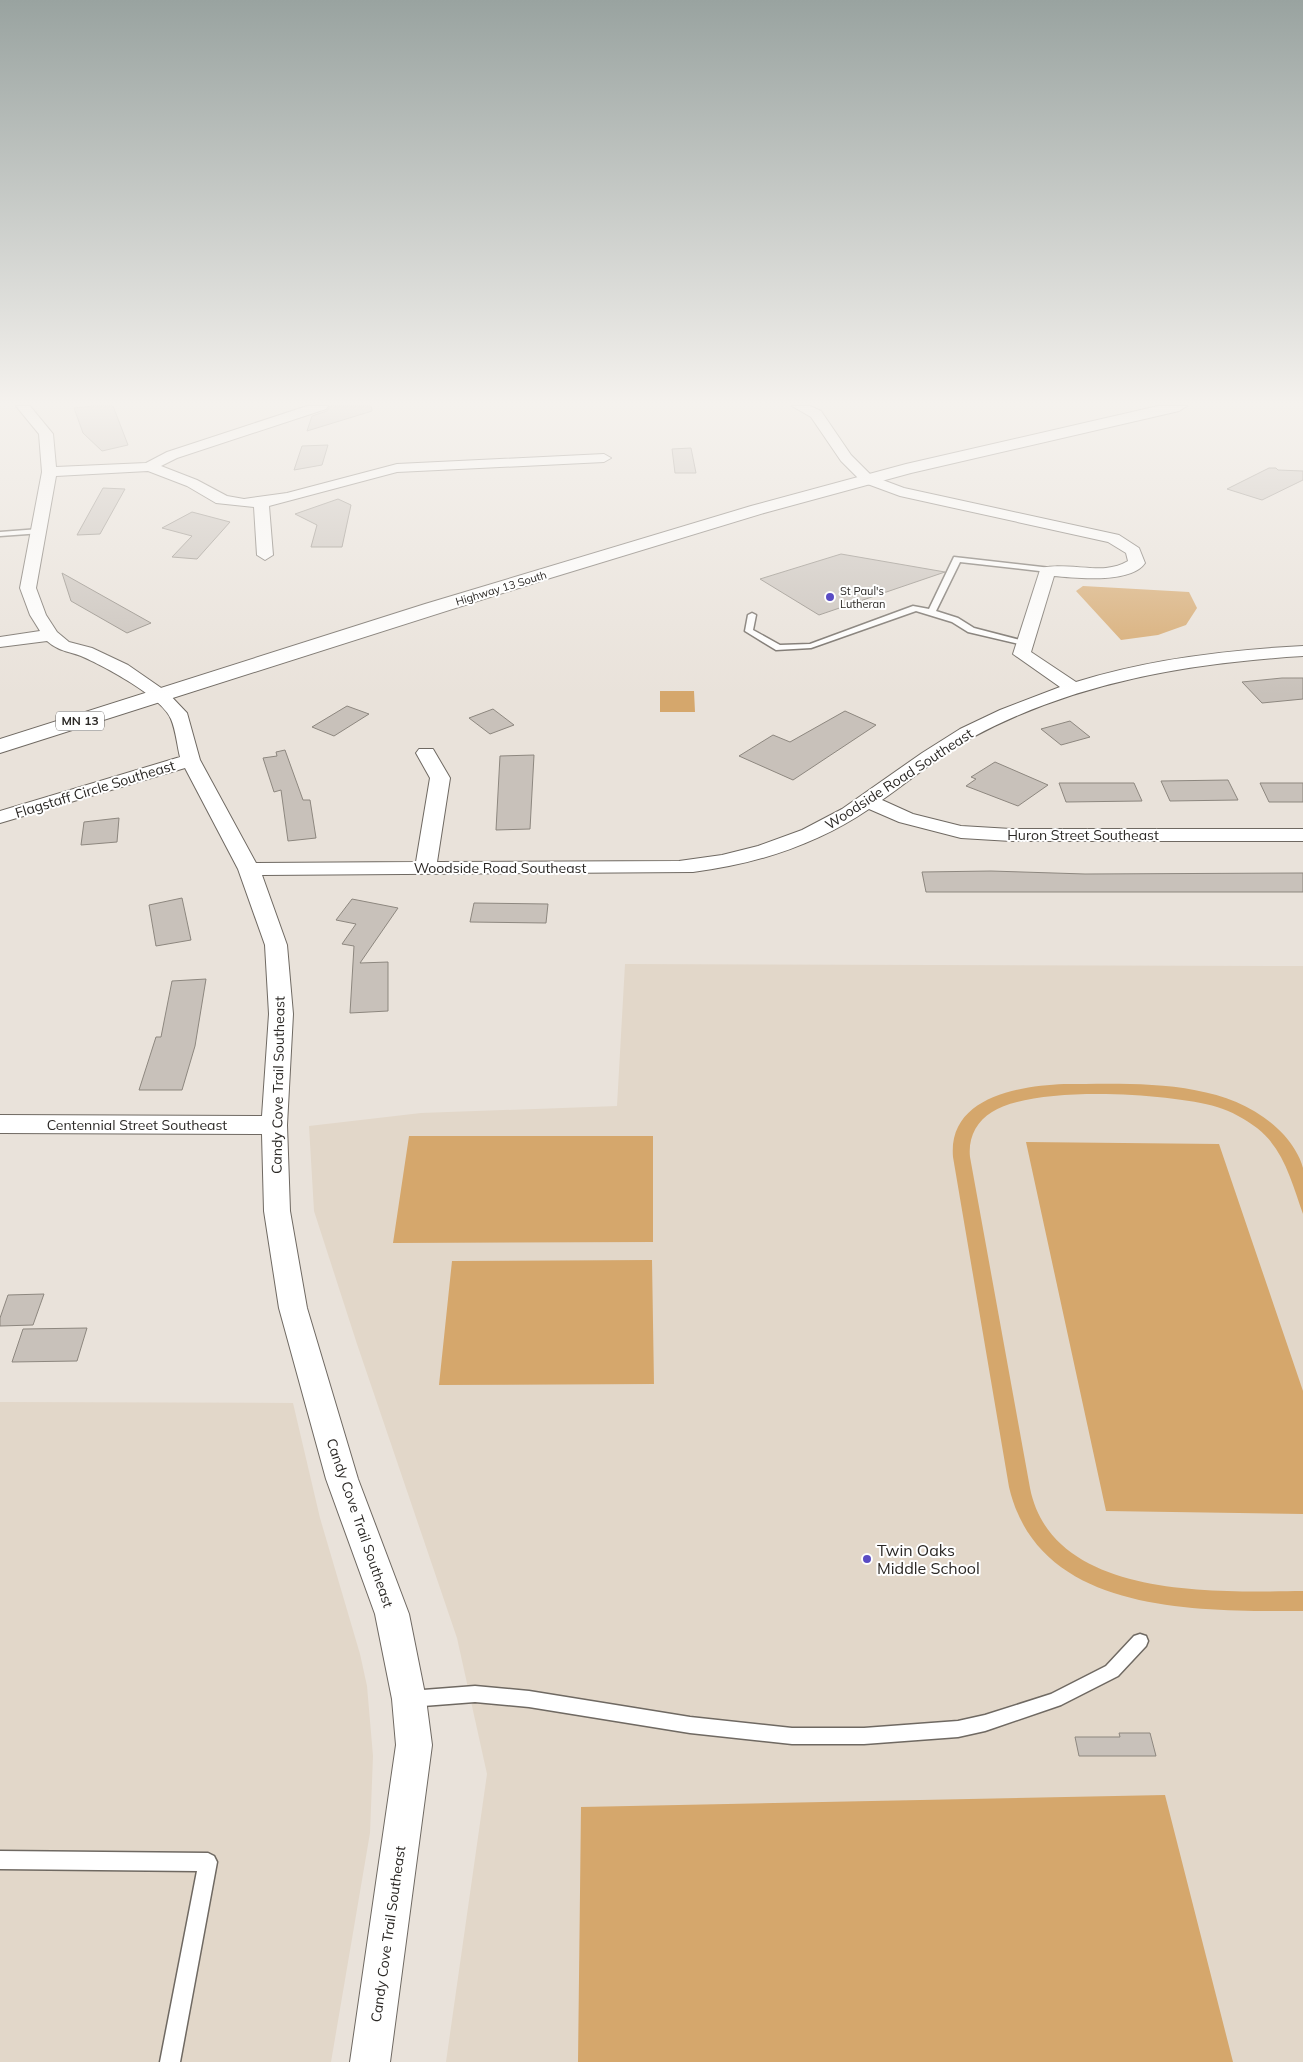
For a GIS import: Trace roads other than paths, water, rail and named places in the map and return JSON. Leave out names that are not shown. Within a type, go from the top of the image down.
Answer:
[{"type":"main road","name":"Highway 13 South","points":[[0,746],[411,615],[789,502]]},
{"type":"street","points":[[0,642],[50,636],[38,615],[28,588],[44,502]]},
{"type":"street","points":[[261,502],[265,555]]},
{"type":"street","points":[[948,502],[1114,538],[1133,552],[1137,563],[1122,572],[1091,575],[1048,570],[1022,654],[1073,688]]},
{"type":"street","name":"Candy Cove Trail Southeast","points":[[50,636],[63,646],[86,652],[122,669],[161,696],[180,716],[190,760],[249,869],[276,945],[281,1014],[274,1125],[277,1211],[293,1308],[342,1479],[392,1614],[409,1699],[414,1745],[370,2062]]},
{"type":"street","name":"Woodside Road Southeast","points":[[249,869],[643,868],[700,865],[767,850],[820,830],[867,801],[899,776],[967,733],[1073,688],[1127,674],[1210,659],[1303,651]]},
{"type":"street","points":[[426,753],[440,778],[426,868]]},
{"type":"street","name":"Flagstaff Circle Southeast","points":[[0,817],[190,760]]},
{"type":"street","name":"Huron Street Southeast","points":[[867,801],[906,818],[961,832],[1011,835],[1303,835]]},
{"type":"street","name":"Centennial Street Southeast","points":[[0,1124],[274,1125]]},
{"type":"lane","points":[[0,534],[39,531]]},
{"type":"lane","points":[[931,612],[957,559],[1048,570]]},
{"type":"lane","points":[[752,615],[749,631],[779,648],[811,646],[916,608],[955,620],[971,630],[1025,644]]},
{"type":"lane","points":[[409,1699],[475,1694],[529,1699],[690,1724],[782,1735],[864,1736],[967,1727],[1055,1700],[1112,1671],[1140,1641]]},
{"type":"lane","points":[[0,1860],[208,1862],[170,2062]]},
{"type":"place","name":"St Paul's Lutheran","points":[[830,597]]},
{"type":"place","name":"Twin Oaks Middle School","points":[[867,1559]]}]
